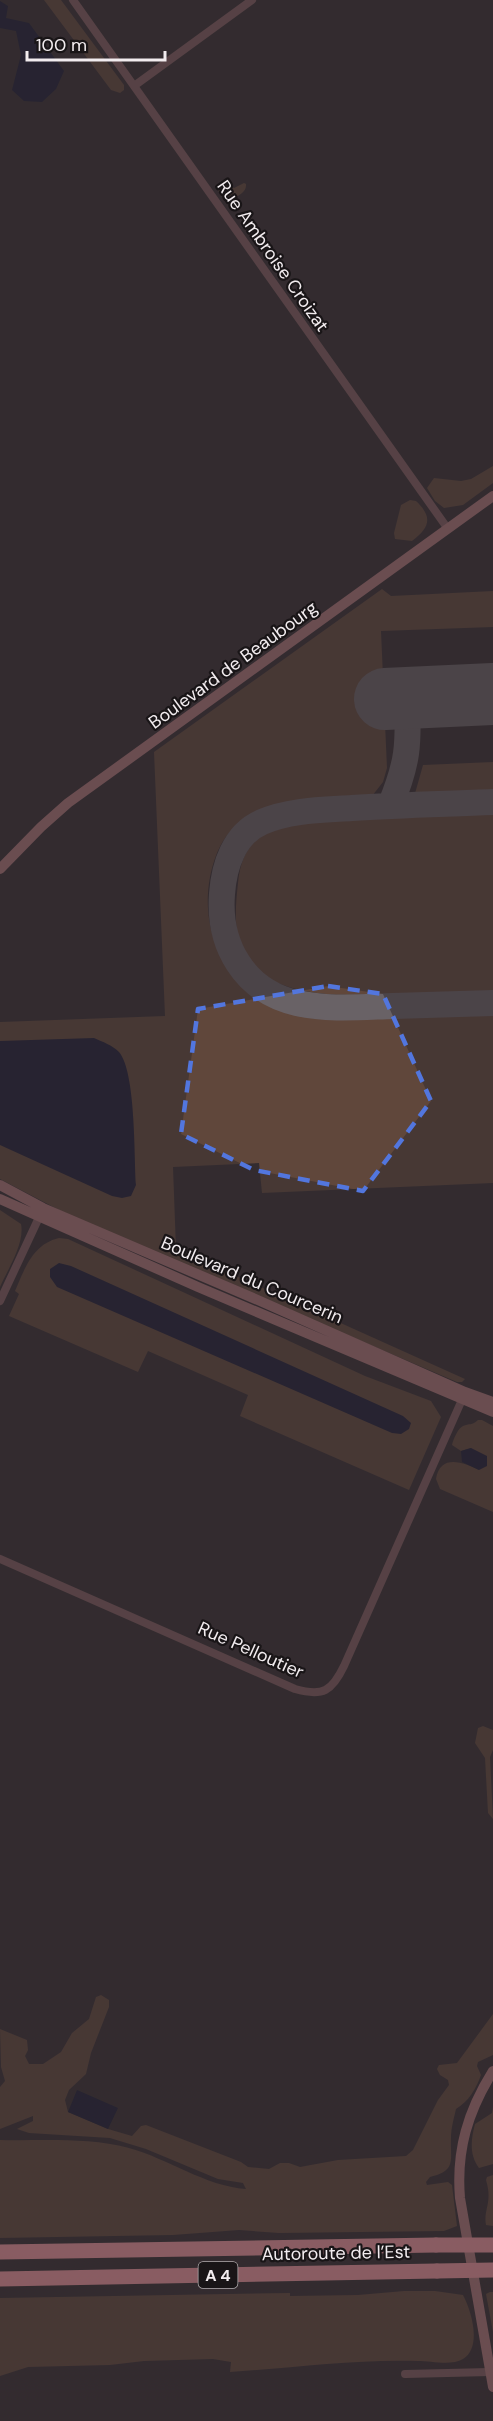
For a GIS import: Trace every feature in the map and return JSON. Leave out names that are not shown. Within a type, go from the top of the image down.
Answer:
[{"type":"highway","name":"Autoroute de l’Est","points":[[0,2252],[493,2245]]},
{"type":"highway","name":"Autoroute de l’Est","points":[[0,2279],[493,2270]]},
{"type":"main road","name":"Boulevard de Beaubourg","points":[[0,869],[40,827],[68,803],[493,496]]},
{"type":"main road","name":"Boulevard du Courcerin","points":[[0,1185],[41,1213]]},
{"type":"main road","name":"Boulevard du Courcerin","points":[[0,1199],[41,1213],[463,1396],[493,1412]]},
{"type":"main road","name":"Boulevard du Courcerin","points":[[463,1396],[493,1402]]},
{"type":"main road","points":[[493,2071],[468,2119],[461,2146],[458,2174],[460,2198],[493,2387]]},
{"type":"street","name":"Rue Ambroise Croizat","points":[[73,0],[448,529]]},
{"type":"street","points":[[134,86],[252,0]]},
{"type":"street","points":[[0,1301],[41,1213]]},
{"type":"street","name":"Rue Pelloutier","points":[[0,1559],[295,1689],[320,1692],[334,1684],[344,1666],[463,1396]]},
{"type":"street","points":[[405,2374],[490,2372]]},
{"type":"highlighted area","points":[[328,986],[383,994],[431,1101],[363,1191],[254,1170],[181,1134],[198,1009]]},
{"type":"shaded area","points":[[44,0],[61,0],[124,85],[124,90],[120,93],[111,90]]},
{"type":"shaded area","points":[[244,183],[246,187],[244,191],[232,199],[221,196],[218,190],[224,184],[234,188]]},
{"type":"shaded area","points":[[493,466],[493,483],[463,505],[444,508],[435,501],[427,488],[434,478],[461,481],[471,479]]},
{"type":"shaded area","points":[[410,500],[416,501],[425,512],[426,526],[412,541],[395,539],[394,533],[401,505]]},
{"type":"shaded area","points":[[382,589],[391,596],[493,591],[493,627],[381,631],[387,768],[383,782],[372,796],[289,802],[258,812],[237,825],[225,838],[212,868],[208,901],[210,923],[216,944],[226,964],[239,981],[276,1007],[298,1015],[334,1019],[493,1011],[493,1183],[262,1193],[259,1163],[173,1167],[176,1249],[465,1379],[462,1382],[457,1382],[80,1221],[0,1179],[0,1022],[165,1016],[154,752]]},
{"type":"shaded area","points":[[493,762],[493,793],[414,797],[423,765]]},
{"type":"shaded area","points":[[493,812],[493,994],[342,995],[314,993],[277,983],[252,966],[246,957],[241,948],[236,926],[240,868],[251,846],[268,832],[305,819]]},
{"type":"shaded area","points":[[0,1210],[21,1224],[22,1231],[15,1256],[0,1287]]},
{"type":"shaded area","points":[[59,1238],[68,1239],[365,1376],[431,1401],[441,1417],[409,1490],[240,1416],[248,1395],[148,1351],[138,1372],[9,1316],[19,1294],[15,1291],[31,1258],[36,1251],[50,1241]]},
{"type":"shaded area","points":[[478,1420],[493,1426],[493,1512],[440,1489],[436,1479],[438,1471],[447,1463],[459,1463],[479,1470],[471,1448],[461,1451],[452,1445],[461,1427]]},
{"type":"shaded area","points":[[483,1726],[493,1730],[493,1750],[490,1757],[493,1819],[488,1813],[485,1758],[475,1743],[478,1728]]},
{"type":"shaded area","points":[[101,1995],[109,2000],[109,2007],[91,2053],[86,2074],[69,2090],[65,2100],[68,2112],[108,2129],[132,2136],[141,2126],[146,2125],[241,2162],[248,2167],[269,2169],[280,2163],[300,2167],[338,2160],[406,2156],[413,2150],[438,2100],[449,2085],[448,2080],[440,2075],[437,2069],[439,2065],[457,2063],[493,2014],[493,2055],[478,2062],[477,2066],[481,2075],[477,2085],[472,2094],[456,2109],[450,2164],[445,2171],[430,2177],[426,2182],[427,2185],[448,2182],[452,2185],[457,2226],[444,2231],[279,2233],[239,2230],[173,2235],[0,2238],[0,2140],[65,2140],[97,2142],[129,2148],[216,2183],[246,2189],[243,2183],[218,2179],[146,2149],[110,2138],[29,2133],[17,2129],[33,2121],[33,2116],[0,2129],[0,2087],[5,2081],[1,2067],[0,2029],[27,2040],[28,2050],[25,2056],[29,2064],[43,2064],[61,2052],[72,2033],[89,2019],[96,1997]]},
{"type":"shaded area","points":[[493,2107],[493,2164],[479,2168],[472,2152],[475,2124],[492,2113]]},
{"type":"shaded area","points":[[493,2175],[493,2226],[486,2225],[485,2219],[489,2194],[486,2180],[487,2177]]},
{"type":"shaded area","points":[[435,2291],[463,2295],[474,2329],[469,2354],[463,2359],[447,2363],[371,2361],[230,2372],[231,2362],[213,2359],[144,2361],[110,2365],[28,2367],[0,2376],[0,2298],[290,2293],[290,2296],[358,2295]]},
{"type":"shaded area","points":[[493,2292],[493,2332],[486,2294]]},
{"type":"water","points":[[0,1],[8,6],[6,18],[29,23],[64,71],[56,89],[42,102],[24,101],[12,90],[21,55],[16,31],[0,28]]},
{"type":"water","points":[[94,1038],[119,1052],[125,1062],[129,1077],[136,1185],[131,1196],[122,1198],[112,1196],[0,1145],[0,1041]]},
{"type":"water","points":[[59,1263],[71,1266],[403,1416],[411,1423],[409,1429],[401,1434],[392,1433],[57,1287],[50,1277],[50,1269]]},
{"type":"water","points":[[471,1448],[487,1456],[487,1466],[479,1470],[462,1462],[461,1451]]},
{"type":"water","points":[[77,2090],[118,2108],[108,2129],[68,2112]]},
{"type":"taxiway","points":[[390,806],[401,778],[406,754],[407,698]]},
{"type":"taxiway","points":[[493,802],[318,810],[273,818],[252,827],[244,834],[228,862],[222,894],[225,931],[238,963],[249,977],[278,997],[297,1003],[333,1007],[493,1003]]},
{"type":"runway","points":[[385,699],[493,694]]}]
